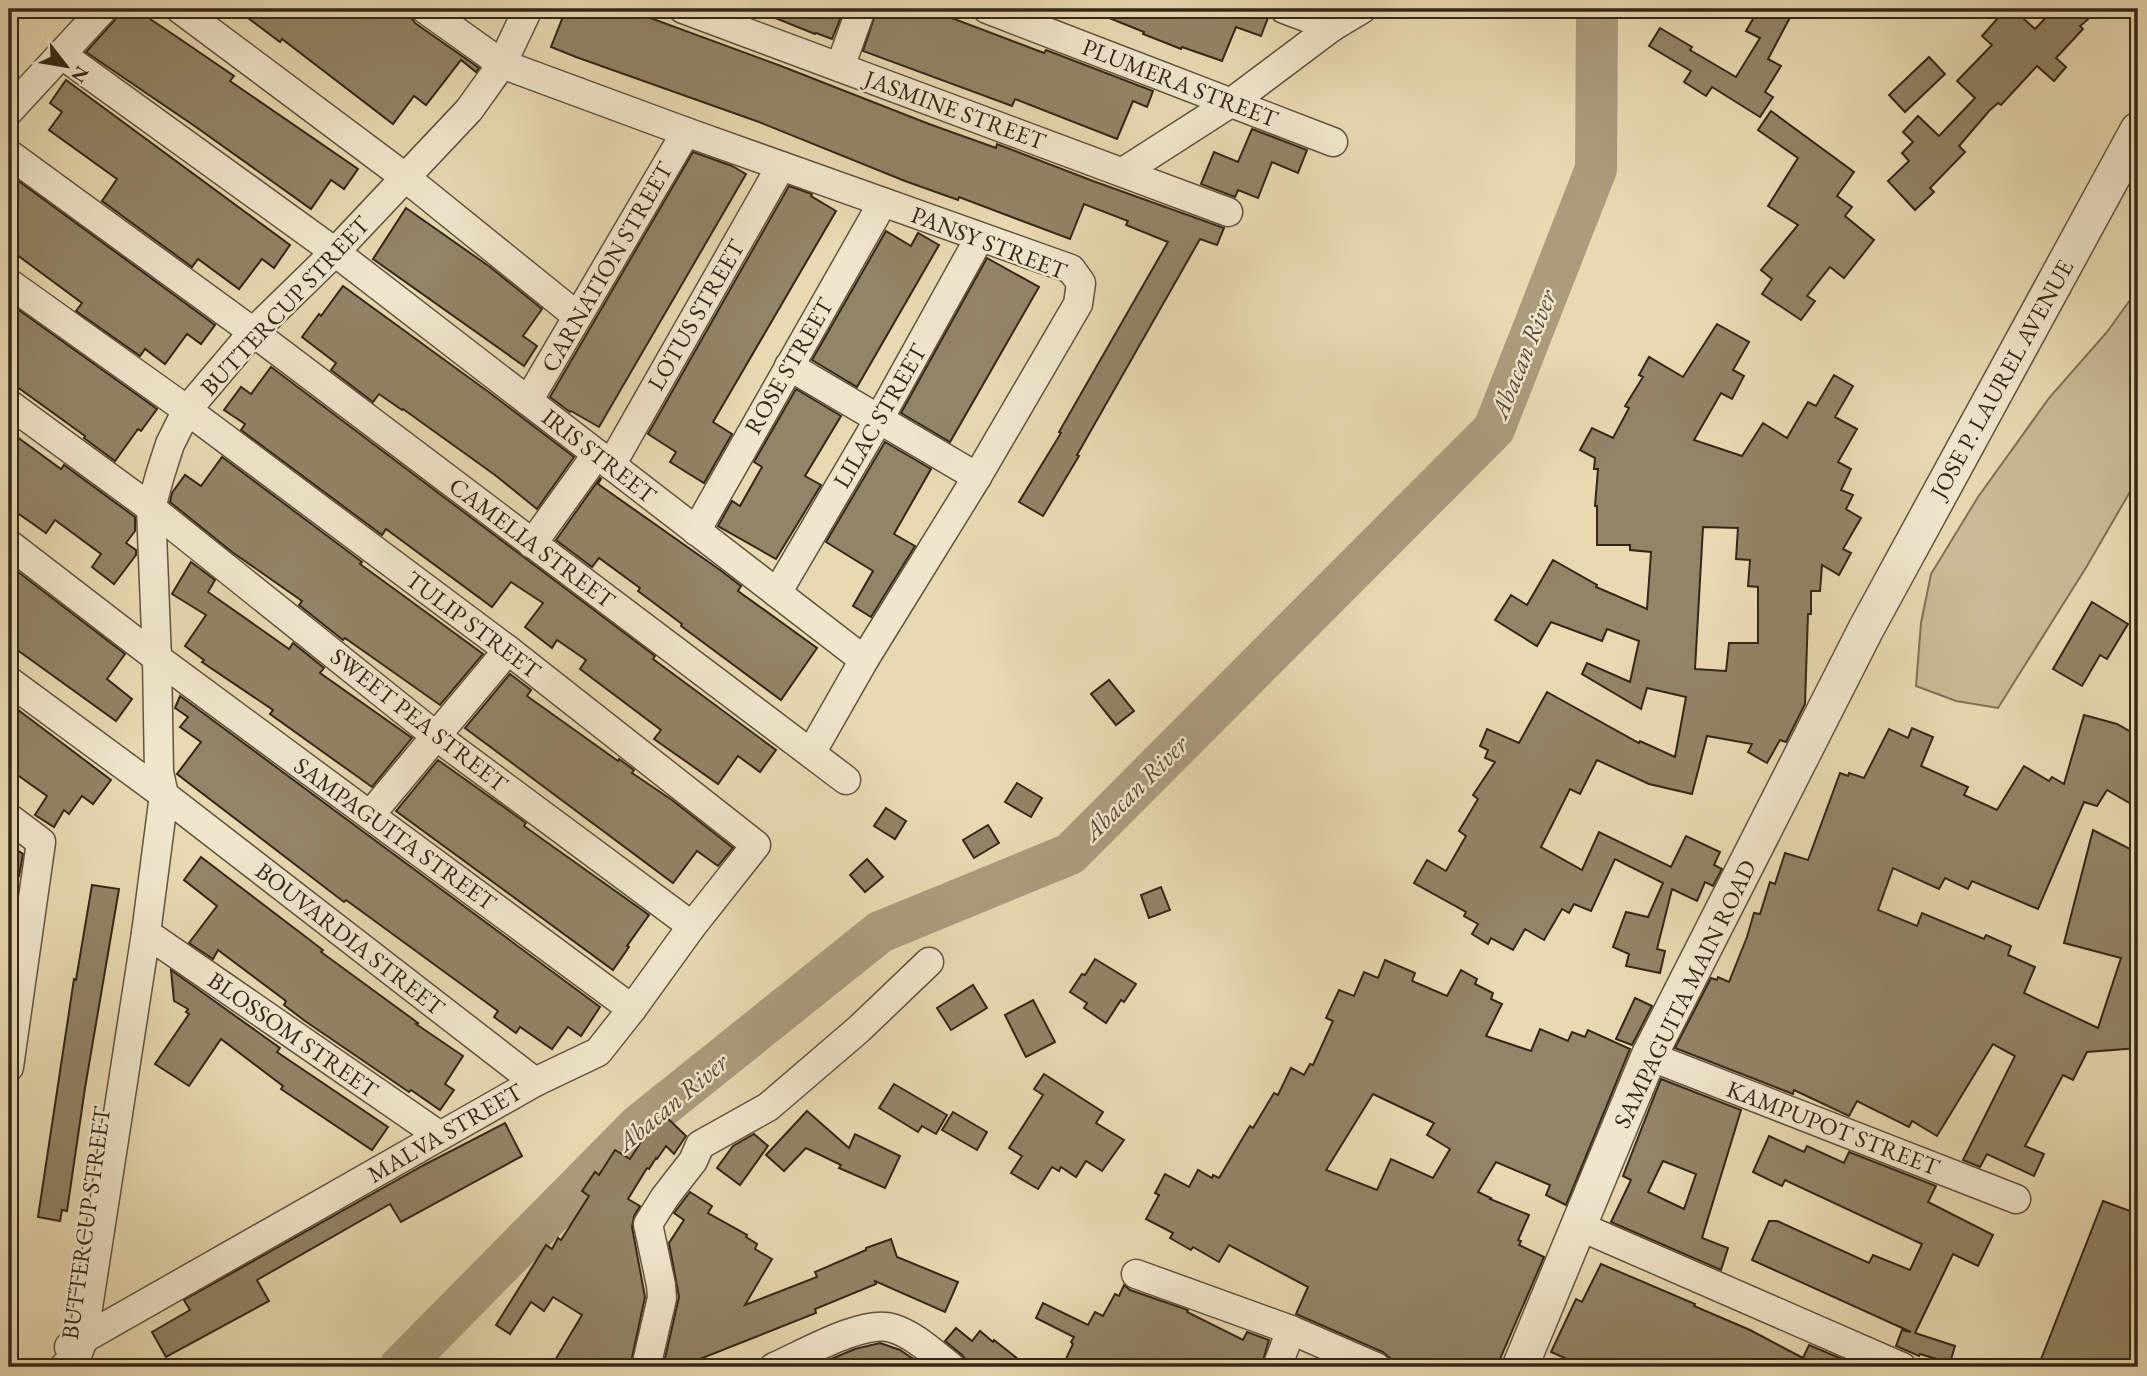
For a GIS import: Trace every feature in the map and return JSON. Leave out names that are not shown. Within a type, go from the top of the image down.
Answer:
[{"type":"street","points":[[13,98],[61,54],[103,9]]},
{"type":"street","points":[[180,9],[406,178],[577,316]]},
{"type":"street","name":"PANSY STREET","points":[[425,9],[502,64],[1071,269],[1081,283],[1078,304],[811,753]]},
{"type":"street","name":"BUTTERCUP STREET","points":[[70,1355],[146,933],[158,785],[157,658],[150,508],[170,444],[187,410],[253,332],[335,252],[469,110],[502,64],[528,9]]},
{"type":"street","name":"JASMINE STREET","points":[[683,9],[1228,212]]},
{"type":"street","points":[[840,67],[861,9]]},
{"type":"street","name":"PLUMERA STREET","points":[[987,9],[1333,142]]},
{"type":"street","points":[[1284,9],[1332,27]]},
{"type":"street","points":[[1123,172],[1232,102],[1332,27],[1362,9]]},
{"type":"street","name":"IRIS STREET","points":[[61,54],[335,252],[864,660]]},
{"type":"street","name":"JOSE P. LAUREL AVENUE","points":[[1866,629],[2138,130]]},
{"type":"street","name":"CARNATION STREET","points":[[528,401],[686,132]]},
{"type":"street","name":"CAMELIA STREET","points":[[9,154],[253,332],[846,780]]},
{"type":"street","name":"LOTUS STREET","points":[[532,544],[604,459],[781,166]]},
{"type":"street","name":"ROSE STREET","points":[[696,531],[883,202]]},
{"type":"street","name":"LILAC STREET","points":[[777,593],[879,419],[980,237]]},
{"type":"street","name":"TULIP STREET","points":[[9,283],[187,410],[508,650],[756,845]]},
{"type":"street","points":[[789,366],[977,477]]},
{"type":"street","name":"SWEET PEA STREET","points":[[9,404],[150,508],[436,736],[692,926]]},
{"type":"street","name":"SAMPAGUITA STREET","points":[[9,544],[157,658],[632,1009]]},
{"type":"street","name":"SAMPAGUITA MAIN ROAD","points":[[1520,1367],[1649,1056],[1866,629]]},
{"type":"street","points":[[370,816],[508,650]]},
{"type":"street","name":"BOUVARDIA STREET","points":[[9,681],[158,785],[535,1082]]},
{"type":"street","name":"BUTTERCUP STREET","points":[[70,1355],[104,1095],[158,785]]},
{"type":"street","points":[[9,818],[41,842],[17,941],[10,1051]]},
{"type":"street","name":"MALVA STREET","points":[[70,1355],[440,1136],[535,1082],[598,1052],[756,845]]},
{"type":"street","name":"BLOSSOM STREET","points":[[146,933],[440,1136]]},
{"type":"street","points":[[646,1367],[662,1298],[648,1224],[664,1197],[693,1161],[700,1145],[768,1107],[859,1028],[929,962]]},
{"type":"street","name":"KAMPUPOT STREET","points":[[1649,1056],[2016,1199]]},
{"type":"street","points":[[1579,1226],[1902,1367]]},
{"type":"street","points":[[1136,1274],[1291,1330],[1376,1367]]},
{"type":"street","points":[[774,1367],[862,1328],[890,1327],[915,1339],[951,1367]]},
{"type":"street","points":[[1277,1367],[1291,1330]]},
{"type":"shaded area","points":[[2138,289],[2138,478],[2087,566],[1998,708],[1956,701],[1916,686],[1921,623],[1931,574],[1978,497],[2049,398],[2107,332]]},
{"type":"building","points":[[119,9],[135,9],[177,37],[234,76],[230,81],[358,169],[344,189],[331,180],[311,209],[86,52],[115,20]]},
{"type":"building","points":[[236,9],[409,9],[415,23],[479,68],[476,72],[461,60],[426,105],[414,96],[393,124],[282,39],[280,42]]},
{"type":"building","points":[[566,9],[626,9],[929,124],[996,148],[997,144],[1224,228],[1217,245],[1200,239],[1043,516],[1019,502],[1061,433],[1059,432],[1168,242],[1126,225],[1128,221],[1084,204],[1070,239],[959,197],[958,200],[905,181],[759,122],[576,57],[551,47]]},
{"type":"building","points":[[753,9],[820,9],[841,17],[832,39]]},
{"type":"building","points":[[877,9],[928,9],[1153,91],[1147,107],[1133,101],[1117,139],[1015,99],[1012,106],[863,51]]},
{"type":"building","points":[[1087,9],[1257,9],[1269,15],[1261,36],[1236,27],[1222,61],[1182,47],[1181,49]]},
{"type":"building","points":[[1777,9],[1794,10],[1768,59],[1781,66],[1765,92],[1773,97],[1760,117],[1712,87],[1706,96],[1684,82],[1691,71],[1649,46],[1660,28],[1692,47],[1690,50],[1736,77],[1760,38],[1746,31],[1758,10],[1772,18]]},
{"type":"building","points":[[2006,9],[2013,9],[2035,29],[2054,9],[2100,9],[2080,26],[2083,29],[2056,58],[2066,67],[2054,81],[2037,66],[2001,105],[1998,103],[1989,111],[1959,146],[1965,152],[1930,188],[1934,192],[1915,210],[1888,181],[1909,161],[1902,153],[1913,142],[1903,132],[1918,116],[1939,136],[1975,98],[1957,81],[1992,45],[1982,36]]},
{"type":"building","points":[[1929,57],[1945,74],[1905,112],[1889,95]]},
{"type":"building","points":[[66,80],[290,245],[274,268],[262,259],[239,289],[198,259],[192,267],[102,201],[117,179],[49,130],[62,112],[50,103]]},
{"type":"building","points":[[1771,111],[1854,172],[1837,196],[1852,207],[1845,216],[1874,240],[1844,278],[1830,267],[1807,296],[1815,301],[1801,320],[1762,294],[1772,279],[1761,270],[1798,225],[1768,206],[1798,158],[1758,130]]},
{"type":"building","points":[[1252,129],[1307,150],[1298,173],[1272,162],[1258,198],[1238,190],[1235,197],[1201,184],[1214,152],[1238,162]]},
{"type":"building","points":[[693,152],[746,174],[599,427],[570,412],[550,397]]},
{"type":"building","points":[[9,174],[215,325],[201,344],[187,334],[165,364],[145,349],[140,356],[76,311],[82,303],[9,249]]},
{"type":"building","points":[[789,186],[812,194],[811,196],[836,211],[713,422],[732,434],[704,483],[670,462],[676,452],[648,434]]},
{"type":"building","points":[[406,208],[490,267],[542,309],[523,336],[537,346],[524,366],[373,259]]},
{"type":"building","points":[[886,231],[911,246],[918,233],[939,245],[857,387],[812,360]]},
{"type":"building","points":[[987,258],[1039,287],[950,442],[901,413]]},
{"type":"building","points":[[343,286],[574,457],[537,509],[495,475],[403,409],[379,394],[373,402],[331,370],[336,363],[302,337]]},
{"type":"building","points":[[9,303],[157,409],[141,431],[138,429],[115,461],[9,381]]},
{"type":"building","points":[[1717,324],[1749,342],[1733,370],[1744,376],[1732,399],[1721,393],[1694,440],[1742,456],[1763,423],[1787,438],[1808,402],[1816,406],[1834,375],[1853,386],[1835,417],[1857,429],[1838,462],[1851,469],[1841,490],[1853,495],[1846,509],[1861,518],[1843,549],[1851,553],[1839,575],[1822,565],[1820,591],[1811,591],[1805,704],[1786,742],[1780,740],[1767,763],[1748,752],[1752,744],[1707,736],[1692,794],[1649,784],[1597,760],[1580,794],[1570,789],[1541,847],[1582,870],[1599,832],[1671,867],[1686,836],[1720,852],[1714,865],[1722,869],[1713,886],[1705,882],[1697,901],[1672,889],[1657,949],[1665,951],[1660,973],[1626,966],[1629,954],[1613,947],[1626,912],[1648,917],[1663,883],[1615,859],[1591,911],[1574,904],[1569,913],[1562,909],[1544,940],[1525,929],[1513,950],[1491,938],[1488,944],[1472,934],[1478,924],[1464,916],[1466,912],[1414,883],[1427,860],[1446,871],[1466,836],[1459,831],[1478,799],[1473,795],[1495,762],[1485,758],[1488,750],[1480,746],[1487,729],[1519,743],[1547,692],[1639,743],[1640,741],[1675,757],[1686,697],[1647,688],[1641,709],[1582,674],[1587,663],[1630,682],[1639,641],[1607,629],[1602,641],[1551,622],[1537,646],[1495,620],[1511,595],[1527,605],[1553,560],[1597,585],[1596,587],[1647,609],[1651,552],[1630,550],[1630,545],[1597,545],[1595,506],[1598,469],[1594,469],[1595,458],[1580,450],[1592,428],[1613,438],[1629,408],[1625,406],[1643,377],[1639,375],[1649,357],[1683,377]],"holes":[[[1703,527],[1738,528],[1736,559],[1750,560],[1748,586],[1758,587],[1758,643],[1729,643],[1726,671],[1695,669]]]},
{"type":"building","points":[[271,367],[776,750],[760,772],[738,756],[718,784],[654,739],[661,730],[580,669],[586,660],[557,640],[552,648],[525,627],[543,603],[511,582],[492,607],[386,529],[382,535],[241,430],[245,424],[224,410],[241,387],[251,394]]},
{"type":"building","points":[[796,389],[841,416],[805,476],[821,485],[776,559],[718,526],[732,501],[740,506],[762,467],[754,462]]},
{"type":"building","points":[[9,431],[61,469],[64,465],[135,517],[135,531],[126,543],[136,550],[136,555],[114,584],[92,567],[101,554],[55,520],[46,533],[9,507]]},
{"type":"building","points":[[885,442],[931,469],[894,534],[915,546],[871,617],[853,606],[873,571],[826,542]]},
{"type":"building","points":[[222,457],[362,562],[360,564],[483,654],[440,705],[345,638],[343,640],[299,605],[302,601],[232,552],[170,502],[172,493],[185,475],[201,486]]},
{"type":"building","points":[[600,478],[598,484],[720,570],[741,586],[738,591],[817,648],[781,700],[681,626],[682,624],[638,591],[640,588],[599,558],[592,567],[556,540]]},
{"type":"building","points":[[191,562],[215,580],[208,592],[289,649],[293,643],[324,668],[320,673],[412,738],[372,787],[270,714],[273,710],[202,662],[204,660],[185,646],[206,615],[172,594]]},
{"type":"building","points":[[9,565],[125,654],[107,679],[132,699],[116,721],[9,644]]},
{"type":"building","points":[[2092,602],[2128,624],[2107,659],[2100,655],[2082,686],[2053,669]]},
{"type":"building","points":[[510,674],[531,690],[527,696],[634,770],[632,773],[672,800],[733,848],[718,866],[697,851],[673,883],[465,728]]},
{"type":"building","points":[[1109,680],[1134,711],[1116,725],[1091,694]]},
{"type":"building","points":[[180,696],[600,1007],[581,1036],[568,1027],[552,1049],[520,1027],[516,1033],[494,1017],[498,1011],[346,900],[344,902],[177,774],[201,742],[180,727],[188,717],[175,708]]},
{"type":"building","points":[[9,703],[111,780],[93,804],[82,796],[69,814],[64,810],[54,827],[35,815],[47,796],[9,769]]},
{"type":"building","points":[[2084,715],[2117,724],[2138,736],[2138,808],[2107,790],[2097,806],[2084,802],[2038,909],[1972,881],[1968,889],[1945,878],[1939,889],[1893,868],[1878,910],[1917,926],[1922,913],[1984,939],[1986,935],[2011,946],[2008,955],[2035,967],[2024,993],[2098,1028],[2121,958],[2064,943],[2093,830],[2138,853],[2138,1048],[2087,1052],[2073,1080],[2063,1075],[2025,1146],[2044,1154],[2034,1176],[1987,1154],[1980,1167],[1963,1160],[2015,1056],[1993,1044],[1937,1136],[1912,1121],[1909,1127],[1857,1101],[1849,1116],[1794,1090],[1793,1094],[1675,1048],[1711,978],[1717,980],[1718,977],[1729,982],[1754,913],[1760,914],[1770,882],[1775,884],[1785,853],[1808,860],[1840,773],[1864,778],[1889,729],[1908,738],[1912,728],[1933,737],[1921,766],[1968,787],[1964,795],[1997,810],[2024,766],[2049,781],[2052,777],[2064,784]]},
{"type":"building","points":[[438,760],[526,823],[524,826],[649,915],[613,970],[396,811]]},
{"type":"building","points":[[1017,783],[1042,798],[1031,817],[1005,802]]},
{"type":"building","points":[[886,808],[906,821],[895,839],[874,826]]},
{"type":"building","points":[[988,825],[999,843],[974,858],[963,840]]},
{"type":"building","points":[[9,845],[23,854],[19,876],[9,892]]},
{"type":"building","points":[[201,857],[323,950],[321,952],[463,1056],[445,1084],[454,1090],[440,1110],[305,1021],[284,1005],[286,1001],[218,950],[213,959],[189,943],[217,906],[184,880]]},
{"type":"building","points":[[867,859],[883,877],[865,892],[850,875]]},
{"type":"building","points":[[92,885],[119,889],[67,1211],[62,1210],[60,1221],[38,1217],[74,979],[76,980]]},
{"type":"building","points":[[1161,887],[1170,910],[1149,918],[1141,895]]},
{"type":"building","points":[[1095,959],[1136,984],[1124,1002],[1121,1000],[1106,1023],[1084,1008],[1087,1003],[1070,992]]},
{"type":"building","points":[[1385,960],[1415,973],[1412,981],[1447,996],[1461,970],[1477,979],[1475,984],[1493,993],[1491,999],[1502,1004],[1486,1036],[1531,1051],[1540,1029],[1568,1041],[1572,1032],[1585,1037],[1588,1030],[1630,1049],[1566,1205],[1546,1195],[1550,1185],[1496,1162],[1478,1192],[1529,1215],[1518,1240],[1521,1241],[1519,1245],[1544,1257],[1497,1366],[1481,1360],[1478,1367],[1392,1367],[1390,1358],[1383,1352],[1296,1314],[1308,1287],[1229,1245],[1219,1262],[1170,1238],[1173,1233],[1146,1219],[1159,1195],[1155,1193],[1165,1174],[1189,1187],[1198,1170],[1212,1178],[1213,1175],[1219,1178],[1250,1126],[1253,1128],[1274,1093],[1278,1095],[1291,1068],[1304,1075],[1310,1064],[1313,1065],[1333,1021],[1326,1018],[1339,990],[1354,996],[1364,972],[1378,978]],"holes":[[[1373,1094],[1434,1123],[1427,1135],[1450,1149],[1433,1178],[1391,1159],[1377,1190],[1326,1170]]]},
{"type":"building","points":[[171,970],[280,1048],[277,1052],[388,1127],[372,1150],[281,1089],[283,1086],[221,1039],[189,1086],[155,1064],[189,1014],[186,1012],[188,1009],[174,1001]]},
{"type":"building","points":[[973,985],[987,1008],[951,1030],[937,1008]]},
{"type":"building","points":[[1635,998],[1652,1006],[1632,1045],[1616,1039]]},
{"type":"building","points":[[1033,1000],[1055,1042],[1026,1057],[1005,1015]]},
{"type":"building","points":[[1044,1074],[1103,1112],[1096,1123],[1124,1140],[1102,1171],[1086,1161],[1076,1177],[1061,1167],[1059,1171],[1052,1167],[1038,1189],[1011,1173],[1022,1156],[1009,1148],[1043,1095],[1034,1089]]},
{"type":"building","points":[[1661,1079],[1741,1110],[1702,1238],[1728,1248],[1721,1270],[1611,1222],[1631,1180],[1623,1176]],"holes":[[[1663,1161],[1696,1174],[1684,1209],[1648,1192]]]},
{"type":"building","points":[[894,1084],[947,1115],[936,1134],[922,1126],[918,1132],[879,1108]]},
{"type":"building","points":[[807,1111],[849,1148],[855,1134],[900,1156],[885,1188],[839,1168],[841,1165],[806,1148],[784,1171],[766,1155]]},
{"type":"building","points":[[953,1112],[987,1132],[977,1150],[942,1130]]},
{"type":"building","points":[[663,1114],[686,1136],[674,1154],[666,1146],[649,1169],[647,1168],[628,1199],[640,1206],[632,1227],[645,1297],[630,1367],[551,1367],[582,1315],[553,1297],[544,1311],[531,1302],[510,1334],[496,1325],[546,1245],[552,1249],[558,1238],[561,1240],[589,1196],[582,1191],[595,1172],[599,1175],[615,1150],[630,1159]]},
{"type":"building","points":[[505,1123],[522,1156],[401,1222],[390,1204],[257,1280],[269,1301],[166,1357],[152,1332],[190,1310],[184,1300],[424,1165]]},
{"type":"building","points":[[754,1134],[768,1146],[740,1185],[717,1168],[733,1146]]},
{"type":"building","points":[[1769,1136],[1804,1152],[1807,1146],[1844,1163],[1849,1152],[1936,1186],[1928,1202],[1993,1235],[1978,1266],[1953,1254],[1915,1333],[1955,1346],[1950,1363],[1920,1354],[1919,1356],[1896,1346],[1902,1330],[1911,1332],[1752,1260],[1769,1221],[1777,1221],[1869,1263],[1873,1255],[1910,1270],[1922,1244],[1785,1180],[1782,1186],[1753,1172]]},
{"type":"building","points":[[690,1192],[712,1206],[708,1213],[747,1235],[746,1237],[757,1244],[755,1249],[772,1259],[745,1305],[817,1277],[815,1272],[891,1239],[897,1257],[958,1282],[945,1312],[875,1281],[876,1284],[815,1309],[816,1313],[685,1367],[663,1367],[679,1297],[669,1243],[684,1220],[674,1213]]},
{"type":"building","points":[[2103,1201],[2138,1214],[2138,1367],[2038,1367]]},
{"type":"building","points":[[1601,1264],[1695,1304],[1694,1306],[1750,1330],[1803,1358],[1809,1345],[1861,1367],[1560,1367],[1565,1358],[1551,1352],[1576,1299],[1582,1302]]},
{"type":"building","points":[[1124,1285],[1130,1290],[1188,1310],[1187,1312],[1243,1340],[1247,1332],[1269,1340],[1261,1367],[1062,1367],[1074,1337],[1036,1318],[1043,1303],[1088,1325],[1095,1312],[1103,1316],[1115,1294],[1119,1296]]},
{"type":"building","points":[[956,1328],[972,1341],[980,1331],[1028,1367],[967,1367],[962,1355],[945,1341]]},
{"type":"building","points":[[880,1343],[900,1350],[925,1367],[812,1367],[855,1349]]},
{"type":"waterway","name":"Abacan River","points":[[400,1367],[638,1126],[880,932],[1070,854],[1494,429],[1596,169],[1597,9]]}]
